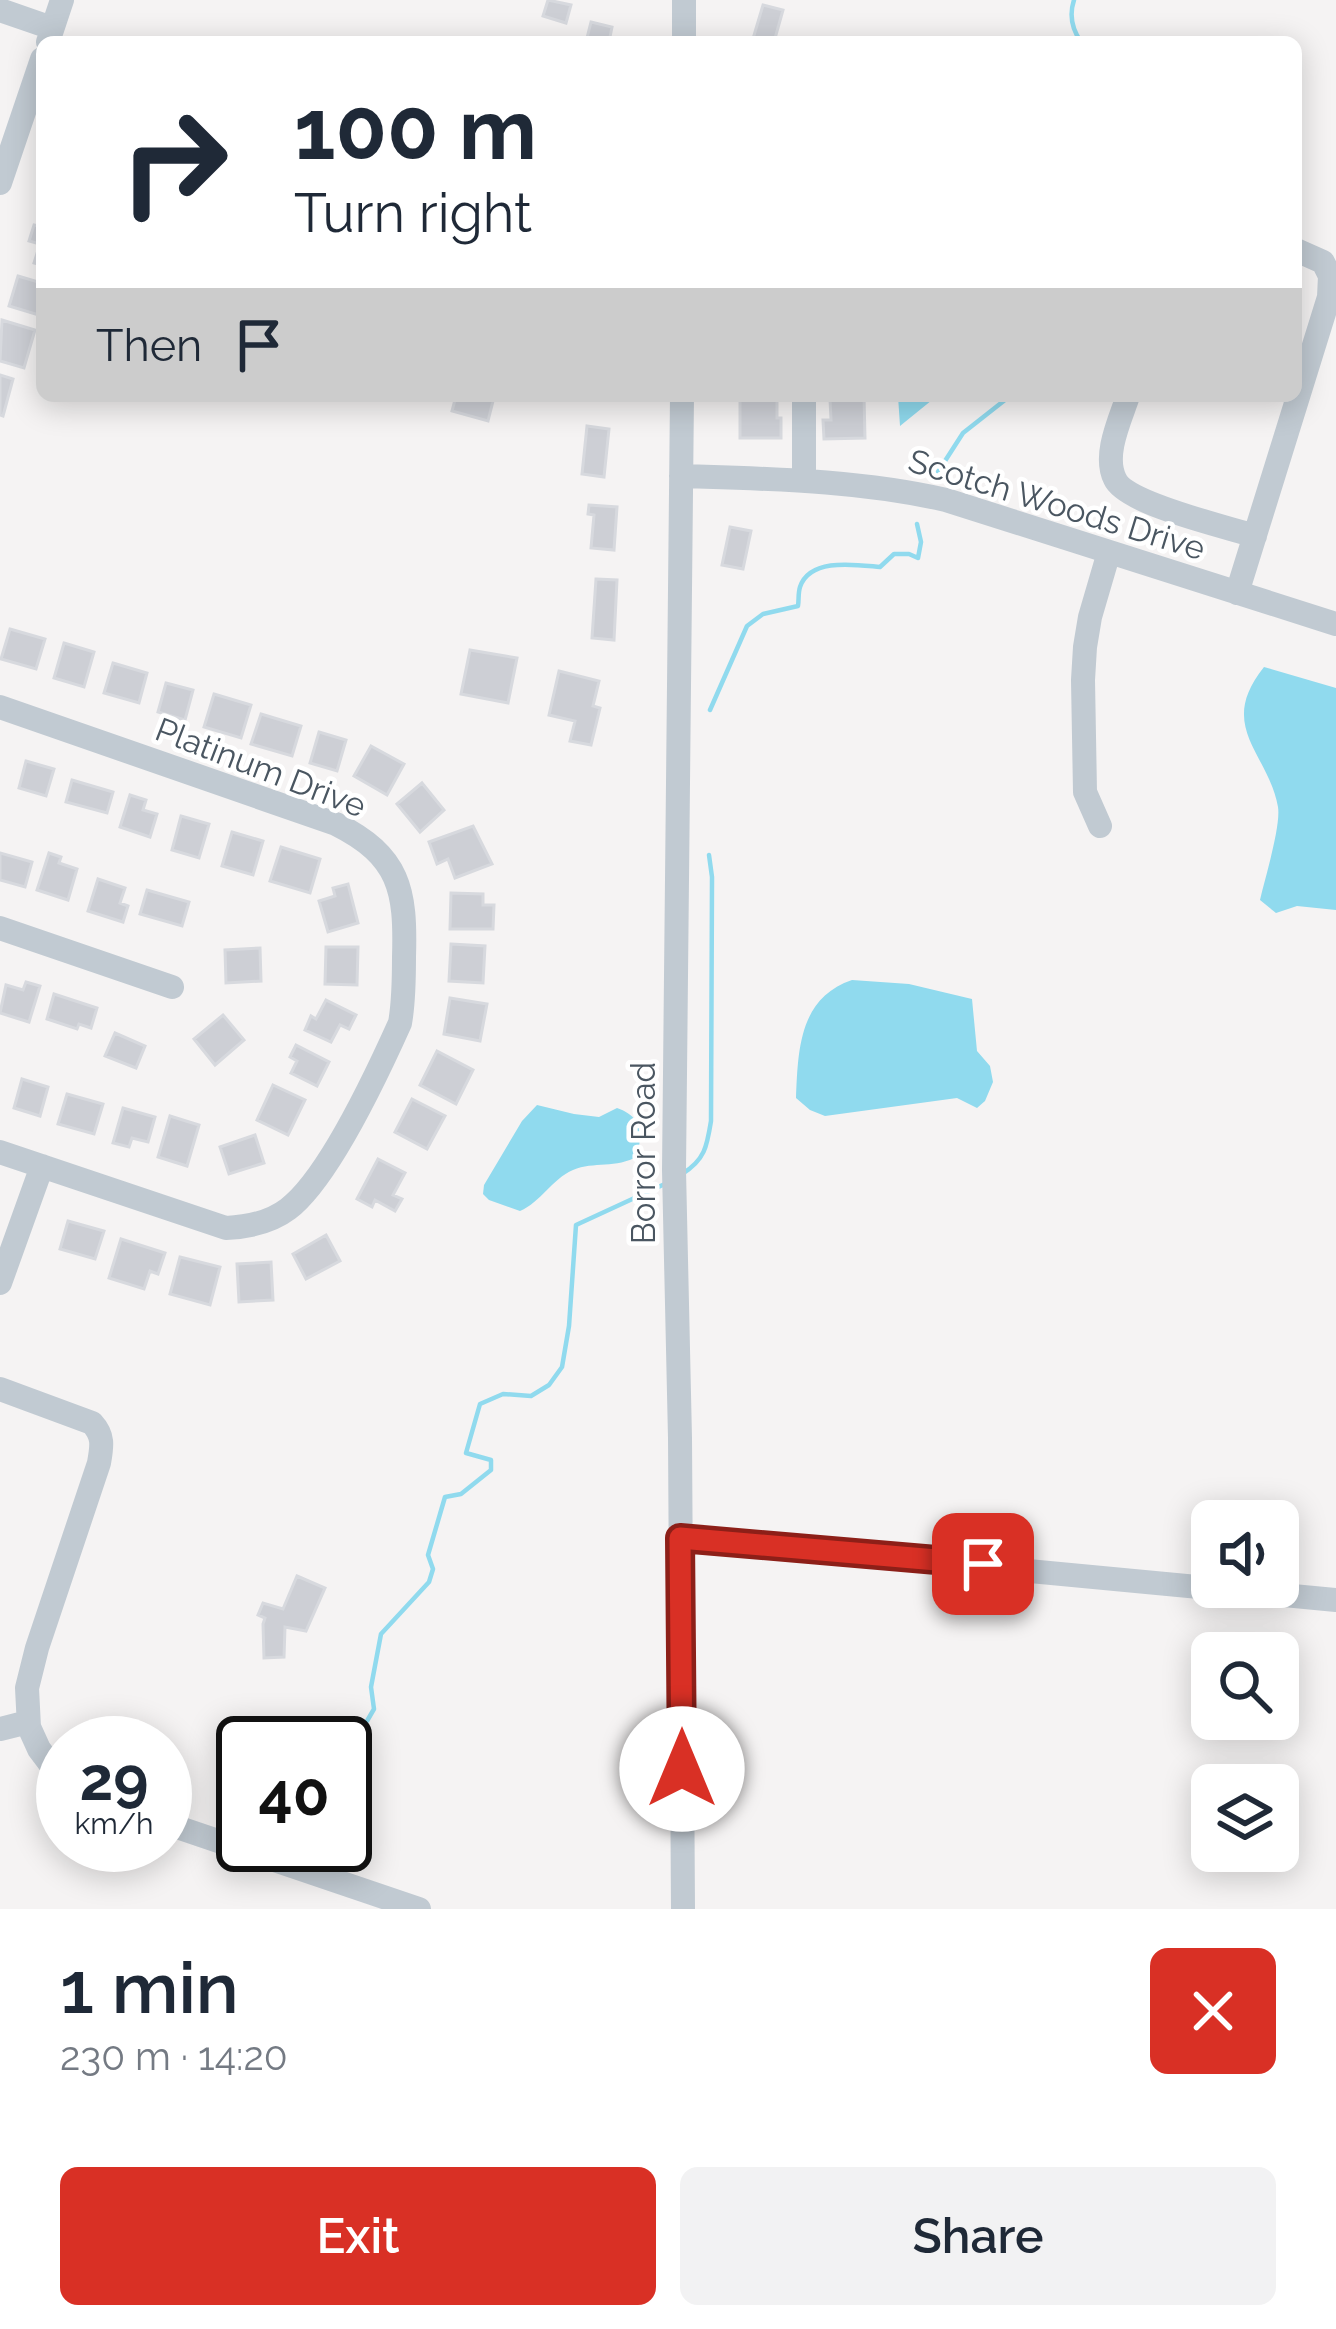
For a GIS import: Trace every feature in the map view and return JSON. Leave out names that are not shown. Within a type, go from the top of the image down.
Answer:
[{"type":"street","points":[[0,10],[50,35],[62,0]]},
{"type":"street","points":[[684,0],[684,36]]},
{"type":"street","points":[[0,183],[36,77]]},
{"type":"street","points":[[1302,253],[1323,262],[1330,276],[1329,297],[1302,384]]},
{"type":"street","name":"Borror Road","points":[[682,402],[674,1178],[683,1909]]},
{"type":"street","points":[[804,402],[804,481]]},
{"type":"street","points":[[1126,402],[1112,464],[1114,478],[1124,491],[1147,503],[1255,536]]},
{"type":"street","points":[[1237,593],[1296,402]]},
{"type":"street","name":"Scotch Woods Drive","points":[[681,476],[871,485],[946,500],[1336,624]]},
{"type":"street","points":[[1100,826],[1085,792],[1084,663],[1090,617],[1109,552]]},
{"type":"street","name":"Platinum Drive","points":[[0,707],[336,824],[380,853],[398,884],[405,913],[400,1023],[328,1161],[288,1209],[251,1225],[226,1228],[0,1152]]},
{"type":"street","points":[[0,928],[172,987]]},
{"type":"street","points":[[0,1282],[42,1166]]},
{"type":"street","points":[[0,1389],[92,1424],[100,1432],[102,1446],[27,1688],[28,1722],[36,1744]]},
{"type":"street","points":[[680,1538],[1336,1600]]},
{"type":"street","points":[[0,1729],[28,1722]]},
{"type":"street","points":[[192,1832],[419,1909]]},
{"type":"water","points":[[898,402],[930,402],[900,426]]},
{"type":"water","points":[[1264,667],[1336,688],[1336,910],[1297,906],[1276,913],[1260,900],[1278,807],[1249,739],[1245,706]]},
{"type":"water","points":[[852,980],[909,984],[972,999],[977,1051],[990,1066],[993,1082],[985,1101],[977,1108],[957,1098],[825,1116],[796,1098],[801,1044],[812,1013],[834,988]]},
{"type":"water","points":[[537,1105],[599,1117],[617,1108],[625,1112],[638,1127],[638,1156],[573,1170],[520,1211],[489,1200],[483,1194],[484,1185],[522,1121]]},
{"type":"building","points":[[548,0],[571,5],[566,23],[543,16]]},
{"type":"building","points":[[763,5],[783,10],[776,36],[754,36]]},
{"type":"building","points":[[591,22],[612,27],[610,36],[588,36]]},
{"type":"building","points":[[18,276],[36,281],[36,314],[9,306]]},
{"type":"building","points":[[2,320],[35,330],[24,368],[0,361]]},
{"type":"building","points":[[0,375],[13,379],[3,416],[0,415]]},
{"type":"building","points":[[454,402],[493,402],[488,421],[452,411]]},
{"type":"building","points":[[740,402],[777,402],[781,438],[740,438]]},
{"type":"building","points":[[830,402],[864,402],[865,438],[824,439],[823,420],[831,420]]},
{"type":"building","points":[[587,426],[609,429],[604,477],[582,474]]},
{"type":"building","points":[[589,505],[617,507],[614,550],[591,548],[594,515],[588,514]]},
{"type":"building","points":[[730,527],[751,531],[743,569],[722,565]]},
{"type":"building","points":[[596,579],[617,580],[614,640],[592,638]]},
{"type":"building","points":[[10,629],[45,639],[36,669],[1,659]]},
{"type":"building","points":[[64,643],[94,652],[84,687],[54,678]]},
{"type":"building","points":[[470,650],[517,658],[508,703],[461,694]]},
{"type":"building","points":[[113,663],[147,673],[139,703],[104,693]]},
{"type":"building","points":[[559,671],[599,681],[593,706],[600,708],[591,745],[570,741],[575,721],[549,715]]},
{"type":"building","points":[[166,683],[193,690],[185,720],[158,712]]},
{"type":"building","points":[[214,694],[251,705],[241,738],[204,727]]},
{"type":"building","points":[[261,714],[301,726],[292,756],[251,744]]},
{"type":"building","points":[[319,732],[346,740],[337,771],[310,763]]},
{"type":"building","points":[[371,746],[404,764],[387,795],[354,776]]},
{"type":"building","points":[[26,761],[54,769],[46,796],[19,788]]},
{"type":"building","points":[[72,780],[113,792],[107,813],[66,802]]},
{"type":"building","points":[[422,783],[444,810],[420,832],[397,804]]},
{"type":"building","points":[[130,795],[146,800],[143,810],[157,814],[150,837],[120,827]]},
{"type":"building","points":[[181,816],[209,824],[199,858],[172,850]]},
{"type":"building","points":[[473,826],[492,864],[455,878],[448,859],[437,864],[429,842]]},
{"type":"building","points":[[232,832],[263,841],[253,875],[222,866]]},
{"type":"building","points":[[281,847],[320,859],[310,893],[270,881]]},
{"type":"building","points":[[0,853],[32,862],[25,887],[0,880]]},
{"type":"building","points":[[49,853],[61,857],[59,863],[77,869],[68,900],[37,890]]},
{"type":"building","points":[[98,879],[125,888],[120,903],[128,906],[123,922],[88,911]]},
{"type":"building","points":[[348,884],[358,923],[328,932],[319,901],[335,896],[333,888]]},
{"type":"building","points":[[147,890],[189,902],[182,926],[140,914]]},
{"type":"building","points":[[451,893],[483,894],[483,905],[494,905],[493,929],[450,929]]},
{"type":"building","points":[[451,944],[485,946],[483,983],[449,981]]},
{"type":"building","points":[[326,947],[358,947],[357,985],[325,984]]},
{"type":"building","points":[[260,948],[261,981],[226,983],[225,950]]},
{"type":"building","points":[[26,982],[40,986],[29,1022],[0,1013],[6,985],[23,990]]},
{"type":"building","points":[[54,994],[97,1008],[91,1028],[79,1024],[77,1029],[47,1019]]},
{"type":"building","points":[[450,998],[487,1004],[480,1041],[444,1034]]},
{"type":"building","points":[[326,1000],[356,1015],[349,1029],[340,1025],[331,1042],[305,1030]]},
{"type":"building","points":[[223,1015],[244,1040],[215,1065],[194,1039]]},
{"type":"building","points":[[115,1033],[145,1046],[136,1068],[105,1056]]},
{"type":"building","points":[[296,1045],[329,1062],[317,1086],[291,1073],[297,1061],[290,1057]]},
{"type":"building","points":[[437,1051],[473,1070],[456,1104],[420,1085]]},
{"type":"building","points":[[22,1079],[48,1087],[40,1116],[14,1108]]},
{"type":"building","points":[[273,1085],[305,1100],[288,1135],[257,1120]]},
{"type":"building","points":[[67,1094],[103,1104],[94,1134],[58,1124]]},
{"type":"building","points":[[412,1099],[445,1116],[427,1149],[395,1132]]},
{"type":"building","points":[[123,1108],[155,1117],[148,1142],[132,1138],[129,1147],[113,1143]]},
{"type":"building","points":[[170,1116],[199,1125],[187,1166],[158,1157]]},
{"type":"building","points":[[255,1135],[264,1163],[229,1174],[220,1147]]},
{"type":"building","points":[[378,1159],[405,1173],[393,1195],[402,1199],[395,1211],[375,1200],[372,1207],[357,1199]]},
{"type":"building","points":[[68,1221],[104,1231],[95,1259],[60,1249]]},
{"type":"building","points":[[326,1235],[340,1261],[306,1279],[293,1254]]},
{"type":"building","points":[[121,1239],[165,1253],[158,1274],[150,1271],[144,1289],[109,1278]]},
{"type":"building","points":[[180,1257],[220,1267],[210,1305],[170,1294]]},
{"type":"building","points":[[271,1262],[273,1300],[239,1302],[237,1264]]},
{"type":"building","points":[[297,1576],[325,1588],[306,1631],[285,1627],[284,1657],[264,1658],[265,1618],[258,1615],[263,1603],[283,1609]]},
{"type":"waterway","points":[[1074,0],[1072,22],[1077,36]]},
{"type":"waterway","points":[[936,475],[963,433],[1002,402]]},
{"type":"waterway","points":[[710,710],[747,626],[763,614],[798,606],[800,587],[813,571],[835,565],[880,567],[894,554],[918,558],[917,524]]},
{"type":"waterway","points":[[682,1174],[704,1152],[711,1121],[709,855]]},
{"type":"waterway","points":[[370,1716],[381,1634],[429,1582],[433,1569],[428,1555],[445,1497],[461,1494],[491,1470],[491,1460],[466,1453],[480,1404],[503,1394],[531,1396],[549,1385],[562,1367],[576,1225],[667,1183]]},
{"type":"route","points":[[682,1769],[680,1538],[983,1564]]}]
